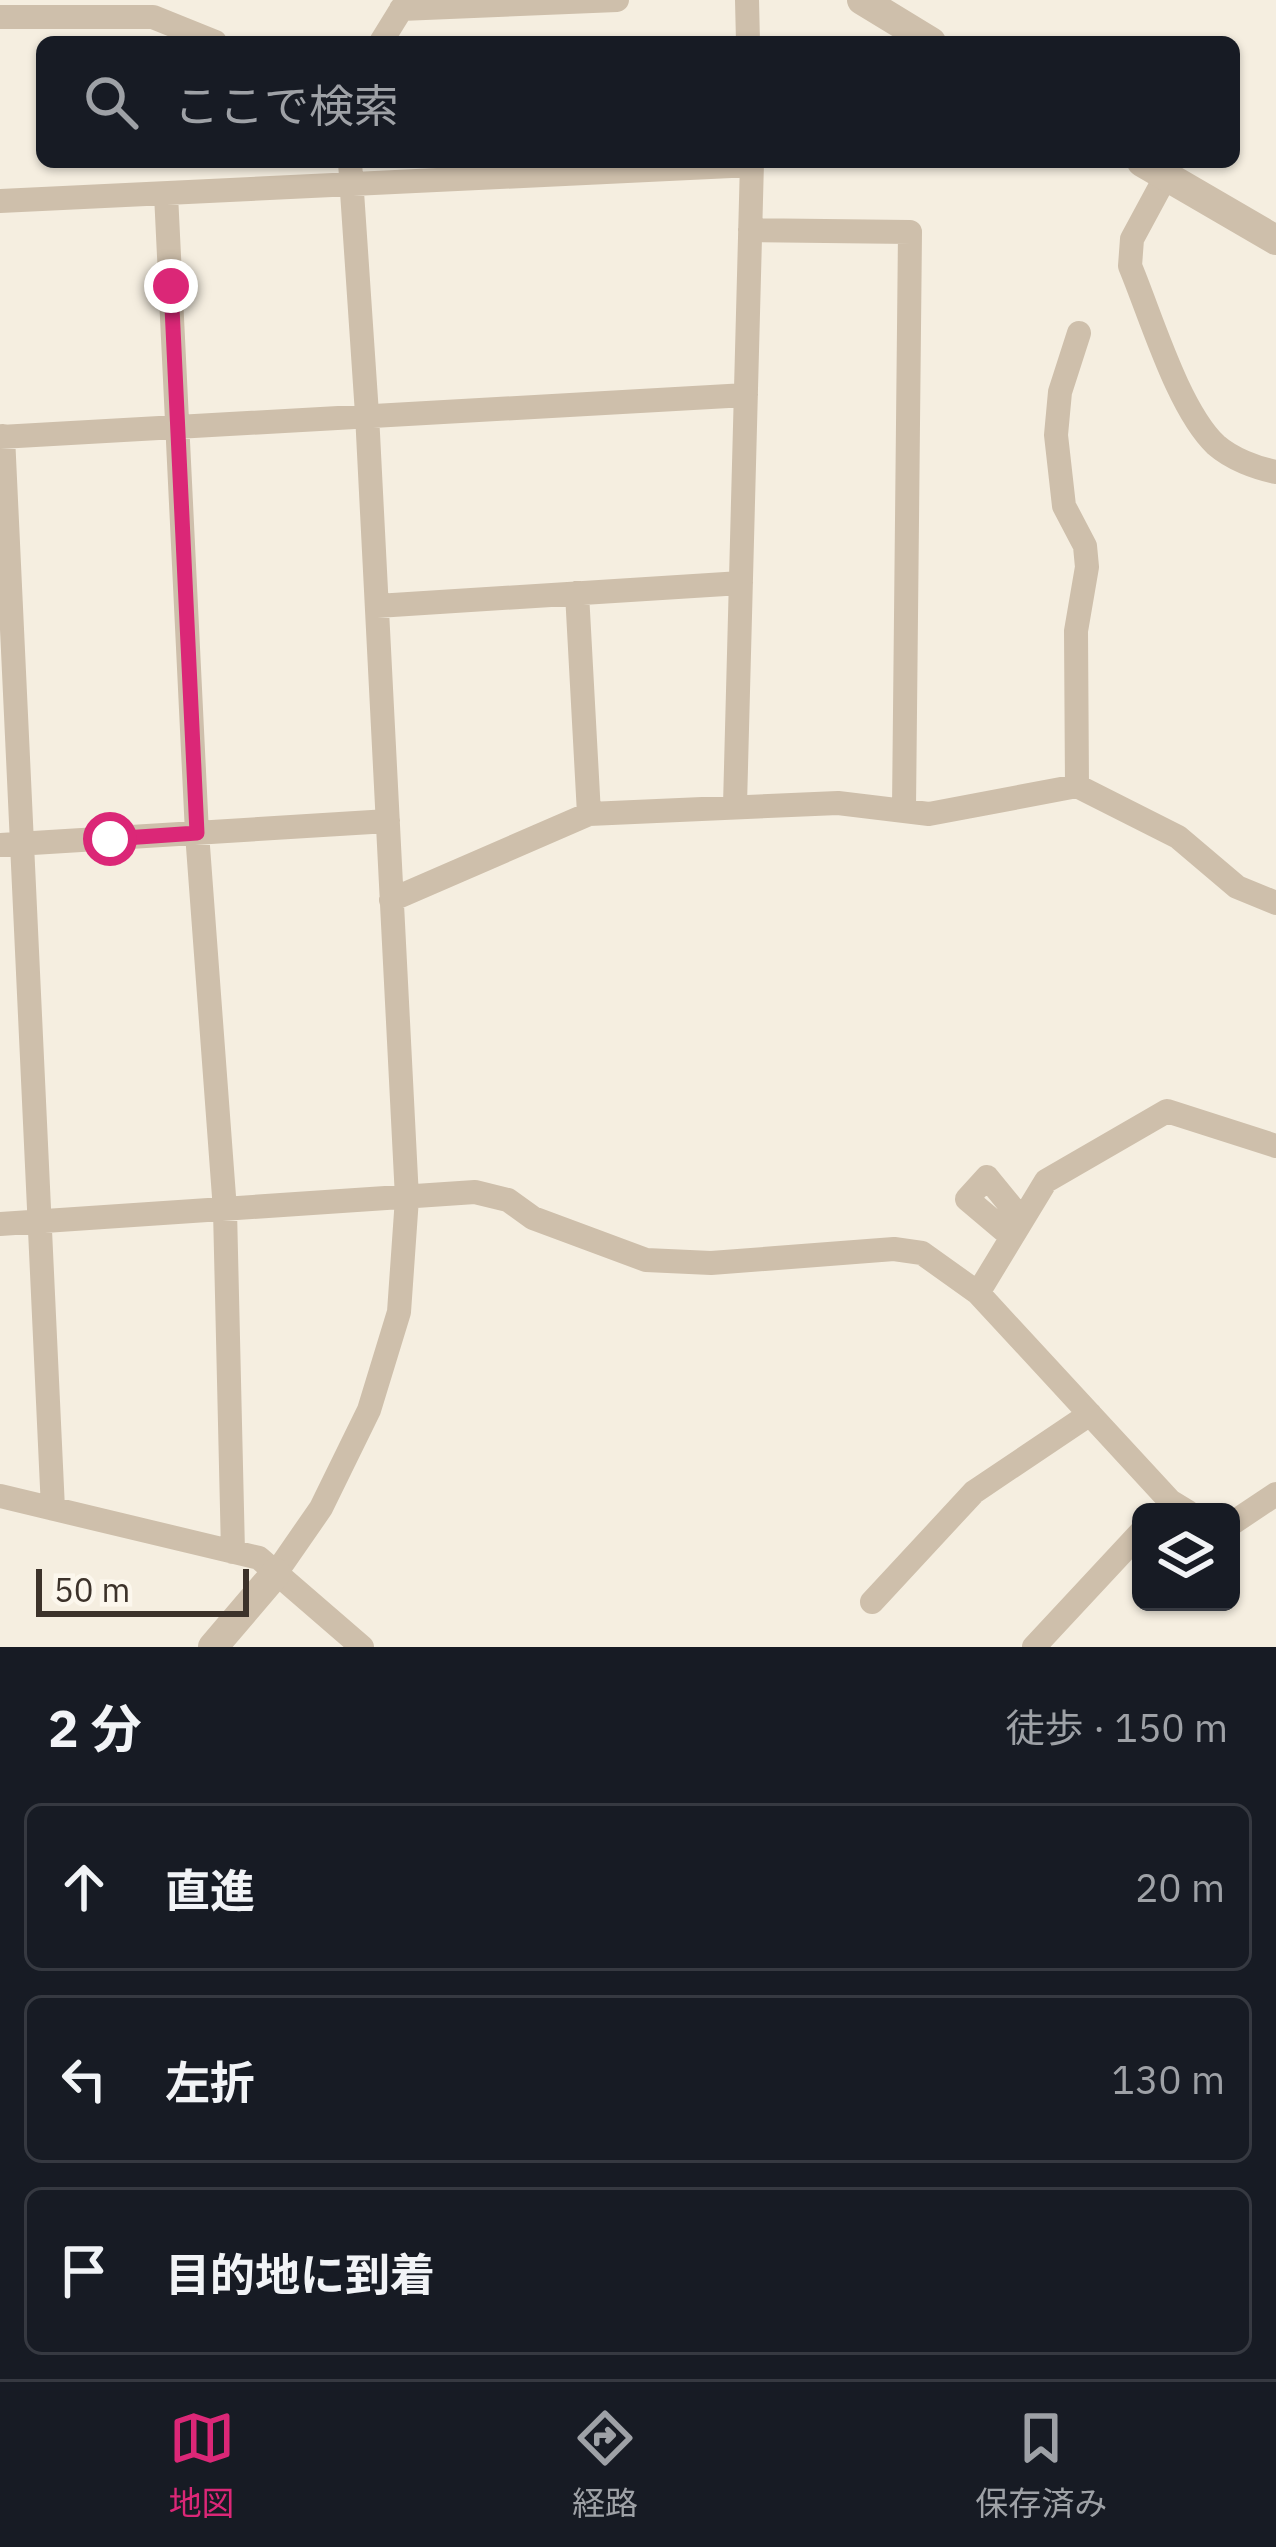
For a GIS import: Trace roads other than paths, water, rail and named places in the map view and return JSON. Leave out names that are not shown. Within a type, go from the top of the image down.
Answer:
[{"type":"street","points":[[385,36],[404,4],[617,0]]},
{"type":"street","points":[[747,0],[748,36]]},
{"type":"street","points":[[862,0],[921,36]]},
{"type":"street","points":[[0,17],[28,9],[153,17],[199,36]]},
{"type":"street","points":[[0,201],[166,194],[350,172],[551,168]]},
{"type":"street","points":[[735,805],[752,168]]},
{"type":"street","points":[[1276,240],[1154,169],[1132,239],[1130,266],[1194,420],[1219,448],[1257,468],[1276,472]]},
{"type":"street","points":[[213,1647],[276,1574],[321,1508],[369,1410],[399,1312],[407,1198],[350,172]]},
{"type":"street","points":[[166,194],[197,833],[224,1210],[233,1552]]},
{"type":"street","points":[[750,230],[910,232],[904,808]]},
{"type":"street","points":[[1077,786],[1076,631],[1087,567],[1085,546],[1064,506],[1056,434],[1060,392],[1078,333]]},
{"type":"street","points":[[53,1509],[40,1222],[11,844],[2,436],[746,395]]},
{"type":"street","points":[[377,606],[741,583]]},
{"type":"street","points":[[578,593],[589,814]]},
{"type":"street","points":[[391,900],[589,814],[838,803],[929,814],[1077,786],[1178,837],[1237,887],[1276,903]]},
{"type":"street","points":[[11,844],[388,821]]},
{"type":"street","points":[[978,1293],[1046,1180],[1167,1111],[1276,1146]]},
{"type":"street","points":[[0,1224],[475,1192],[508,1200],[533,1218],[646,1260],[711,1263],[894,1250],[922,1253],[978,1293],[1168,1503]]},
{"type":"street","points":[[872,1602],[974,1492],[1090,1414]]},
{"type":"street","points":[[1240,1518],[1276,1494]]},
{"type":"street","points":[[0,1496],[259,1558],[362,1647]]},
{"type":"street","points":[[1034,1647],[1132,1542]]}]
